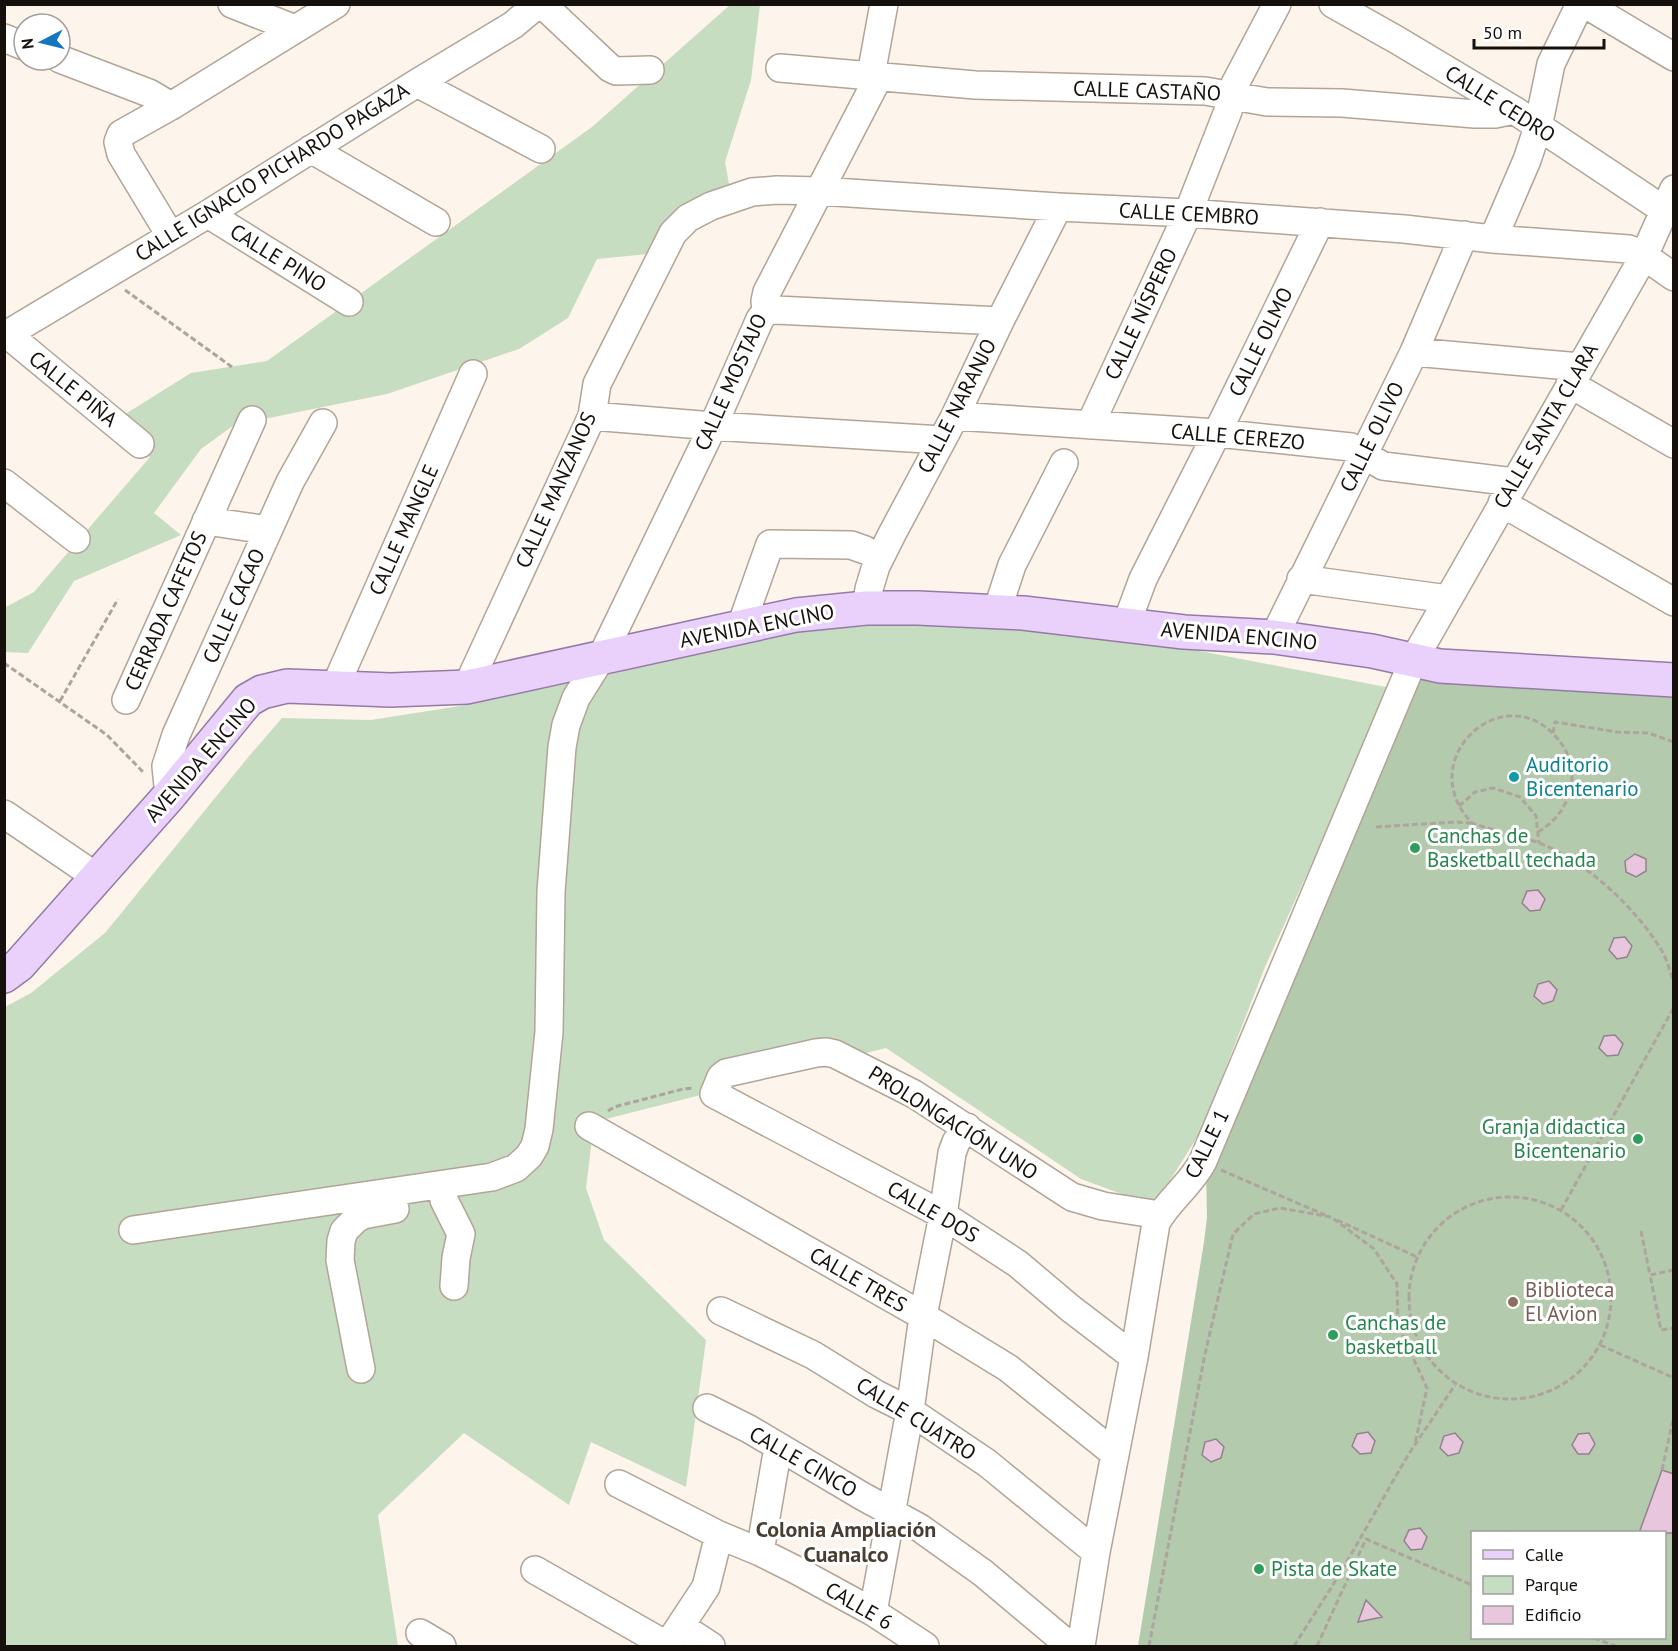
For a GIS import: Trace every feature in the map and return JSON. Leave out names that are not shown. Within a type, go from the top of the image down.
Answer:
[{"type":"main road","name":"AVENIDA ENCINO","points":[[5,976],[19,965],[98,878],[248,700],[275,688],[335,687],[391,690],[467,687],[796,615],[867,608],[997,611],[1184,632],[1274,636],[1372,651],[1440,666],[1674,680]]},
{"type":"street","points":[[232,4],[295,29]]},
{"type":"street","points":[[170,235],[121,154],[118,142],[121,134],[171,106],[336,4]]},
{"type":"street","points":[[540,4],[610,68],[616,71],[650,70]]},
{"type":"street","name":"CALLE IGNACIO PICHARDO PAGAZA","points":[[6,335],[208,214],[417,82],[513,25],[540,4]]},
{"type":"street","name":"CALLE MOSTAJO","points":[[452,1191],[516,1167],[529,1156],[535,1146],[539,1130],[549,1032],[551,892],[562,747],[566,725],[576,698],[601,658],[713,426],[760,319],[766,311],[767,292],[820,190],[875,75],[884,4]]},
{"type":"street","name":"CALLE NÍSPERO","points":[[1090,425],[1188,213],[1242,68],[1277,4]]},
{"type":"street","name":"CALLE CEDRO","points":[[1333,4],[1514,110],[1538,127],[1669,199]]},
{"type":"street","points":[[1492,239],[1527,160],[1538,127],[1551,64],[1582,4],[1674,57]]},
{"type":"street","points":[[72,64],[149,93],[171,106]]},
{"type":"street","name":"CALLE CASTAÑO","points":[[780,68],[975,85],[1205,91],[1268,102],[1342,104],[1475,114],[1495,114],[1514,110]]},
{"type":"street","points":[[417,82],[541,149]]},
{"type":"street","points":[[311,149],[436,222]]},
{"type":"street","name":"CALLE CEMBRO","points":[[733,198],[752,192],[820,190],[1320,222],[1492,239],[1629,249],[1644,256],[1674,277]]},
{"type":"street","name":"CALLE MANZANOS","points":[[467,687],[592,416],[597,384],[673,233],[711,206],[733,198]]},
{"type":"street","name":"CALLE SANTA CLARA","points":[[1413,661],[1644,256],[1669,199]]},
{"type":"street","name":"CALLE NARANJO","points":[[867,608],[869,589],[876,566],[955,416],[1058,207]]},
{"type":"street","name":"CALLE PINO","points":[[208,214],[349,302]]},
{"type":"street","name":"CALLE OLMO","points":[[1126,625],[1143,579],[1320,222]]},
{"type":"street","name":"CALLE OLIVO","points":[[1274,636],[1414,352],[1464,235]]},
{"type":"street","points":[[766,311],[1000,321]]},
{"type":"street","name":"CALLE PIÑA","points":[[6,335],[140,444]]},
{"type":"street","points":[[1414,352],[1575,376],[1674,444]]},
{"type":"street","name":"CALLE MANGLE","points":[[335,687],[473,374]]},
{"type":"street","points":[[592,416],[942,440]]},
{"type":"street","name":"CALLE CEREZO","points":[[955,416],[1217,433],[1351,447],[1383,466],[1508,492]]},
{"type":"street","name":"CERRADA CAFETOS","points":[[126,700],[252,420]]},
{"type":"street","name":"CALLE CACAO","points":[[168,796],[166,766],[176,735],[290,482],[323,423]]},
{"type":"street","points":[[997,611],[1012,565],[1064,463]]},
{"type":"street","points":[[4,483],[76,539]]},
{"type":"street","points":[[1508,492],[1674,602]]},
{"type":"street","name":"CERRADA CAFETOS","points":[[206,521],[268,530]]},
{"type":"street","points":[[741,626],[770,544],[851,545],[865,550]]},
{"type":"street","points":[[1301,579],[1448,599]]},
{"type":"street","name":"CALLE 1","points":[[1080,1647],[1114,1453],[1134,1357],[1153,1233],[1160,1215],[1194,1178],[1203,1161],[1413,661]]},
{"type":"street","points":[[4,814],[98,878]]},
{"type":"street","name":"PROLONGACIÓN UNO","points":[[714,1094],[719,1080],[726,1073],[826,1052],[851,1060],[914,1094],[1072,1197],[1103,1206],[1160,1215]]},
{"type":"street","name":"CALLE DOS","points":[[714,1094],[943,1215],[1018,1264],[1070,1308],[1134,1357]]},
{"type":"street","name":"CALLE TRES","points":[[589,1126],[1008,1368],[1114,1453]]},
{"type":"street","points":[[873,1612],[910,1411],[923,1317],[943,1215],[952,1153],[956,1142],[967,1127]]},
{"type":"street","points":[[133,1230],[452,1191]]},
{"type":"street","points":[[452,1191],[460,1234],[454,1286]]},
{"type":"street","points":[[361,1369],[340,1260],[344,1231],[350,1223],[363,1215],[437,1203],[452,1191]]},
{"type":"street","name":"CALLE CUATRO","points":[[721,1311],[813,1355],[876,1394],[910,1411],[987,1463],[1096,1552]]},
{"type":"street","name":"CALLE CINCO","points":[[707,1408],[748,1429],[920,1528],[984,1573],[1070,1647]]},
{"type":"street","points":[[760,1552],[778,1447]]},
{"type":"street","name":"CALLE 6","points":[[619,1484],[719,1535],[760,1552],[873,1612],[925,1647]]},
{"type":"street","points":[[672,1640],[706,1587],[719,1535]]},
{"type":"street","points":[[536,1570],[672,1640],[711,1647]]},
{"type":"path","points":[[104,275],[232,367]]},
{"type":"path","points":[[60,701],[118,599]]},
{"type":"path","points":[[4,663],[107,735],[168,796]]},
{"type":"path","points":[[1472,823],[1459,806],[1453,790],[1453,764],[1464,740],[1475,729],[1496,719],[1519,717],[1537,722],[1553,733],[1568,755],[1572,770],[1569,794],[1561,812],[1548,826],[1538,832]]},
{"type":"path","points":[[1553,733],[1555,722],[1617,732],[1648,733],[1674,742]]},
{"type":"path","points":[[1459,806],[1475,792],[1493,788],[1520,797],[1536,816],[1539,843]]},
{"type":"path","points":[[1376,827],[1472,823],[1539,843],[1565,855],[1622,900],[1663,952],[1674,982]]},
{"type":"path","points":[[1561,1210],[1674,1007]]},
{"type":"path","points":[[589,1126],[590,1122],[614,1107],[682,1089],[695,1088],[714,1094]]},
{"type":"path","points":[[1203,1161],[1417,1257]]},
{"type":"path","points":[[1495,1197],[1529,1199],[1561,1210],[1584,1230],[1601,1256],[1610,1285],[1609,1316],[1600,1345],[1580,1372],[1552,1391],[1520,1400],[1486,1397],[1455,1384],[1433,1365],[1418,1341],[1412,1323],[1409,1284],[1417,1257],[1436,1229],[1463,1208],[1495,1197]]},
{"type":"path","points":[[1149,1647],[1205,1354],[1233,1234],[1254,1214],[1280,1208],[1331,1217],[1374,1249],[1397,1284],[1398,1325],[1427,1388],[1415,1443]]},
{"type":"path","points":[[1641,1231],[1661,1330],[1674,1328]]},
{"type":"path","points":[[1650,1275],[1674,1270]]},
{"type":"path","points":[[1600,1345],[1674,1378]]},
{"type":"path","points":[[1294,1647],[1338,1577],[1415,1443],[1455,1384]]},
{"type":"path","points":[[1662,1470],[1674,1415]]},
{"type":"path","points":[[1317,1647],[1366,1539],[1471,1584]]},
{"type":"path","points":[[1596,1639],[1614,1647]]},
{"type":"green space","points":[[730,5],[760,5],[751,80],[725,162],[733,206],[648,254],[597,259],[568,318],[519,349],[387,394],[234,425],[201,449],[154,513],[181,535],[74,581],[28,653],[5,652],[4,608],[34,592],[150,457],[114,421],[191,373],[267,361],[592,127]]},
{"type":"green space","points":[[1008,614],[1391,688],[1265,967],[1201,1131],[1154,1206],[1081,1179],[886,1048],[594,1122],[586,1188],[604,1240],[706,1340],[686,1487],[591,1442],[569,1505],[464,1433],[378,1515],[398,1646],[5,1646],[5,1007],[31,993],[105,933],[282,718],[371,720],[460,706],[612,674],[773,634]]},
{"type":"green space","points":[[1418,675],[1673,691],[1673,1646],[1138,1646],[1207,1218],[1206,1165]]},
{"type":"building","points":[[1635,854],[1646,859],[1646,871],[1636,877],[1626,872],[1625,861]]},
{"type":"building","points":[[1538,890],[1545,899],[1540,910],[1530,911],[1522,903],[1527,891]]},
{"type":"building","points":[[1625,937],[1632,946],[1627,957],[1617,959],[1609,950],[1614,938]]},
{"type":"building","points":[[1549,981],[1557,990],[1553,1001],[1543,1004],[1534,996],[1538,984]]},
{"type":"building","points":[[1615,1035],[1623,1044],[1618,1055],[1607,1056],[1599,1048],[1604,1036]]},
{"type":"building","points":[[1368,1432],[1375,1441],[1371,1453],[1360,1454],[1352,1446],[1357,1434]]},
{"type":"building","points":[[1455,1433],[1463,1442],[1459,1453],[1448,1456],[1440,1448],[1444,1436]]},
{"type":"building","points":[[1589,1433],[1595,1444],[1589,1454],[1578,1454],[1572,1445],[1578,1434]]},
{"type":"building","points":[[1216,1439],[1224,1447],[1221,1458],[1211,1462],[1202,1455],[1205,1442]]},
{"type":"building","points":[[1662,1470],[1674,1474],[1674,1533],[1640,1531]]},
{"type":"building","points":[[1420,1528],[1427,1537],[1422,1549],[1411,1550],[1404,1541],[1409,1530]]},
{"type":"building","points":[[1366,1600],[1382,1617],[1358,1622]]},
{"type":"place","name":"Auditorio Bicentenario","points":[[1514,777]]},
{"type":"place","name":"Canchas de Basketball techada","points":[[1415,848]]},
{"type":"place","name":"Granja didactica Bicentenario","points":[[1638,1139]]},
{"type":"place","name":"Biblioteca El Avion","points":[[1513,1302]]},
{"type":"place","name":"Canchas de basketball","points":[[1333,1335]]},
{"type":"place","name":"Pista de Skate","points":[[1259,1569]]},
{"type":"district","name":"Colonia Ampliación Cuanalco","points":[[846,1542]]}]
